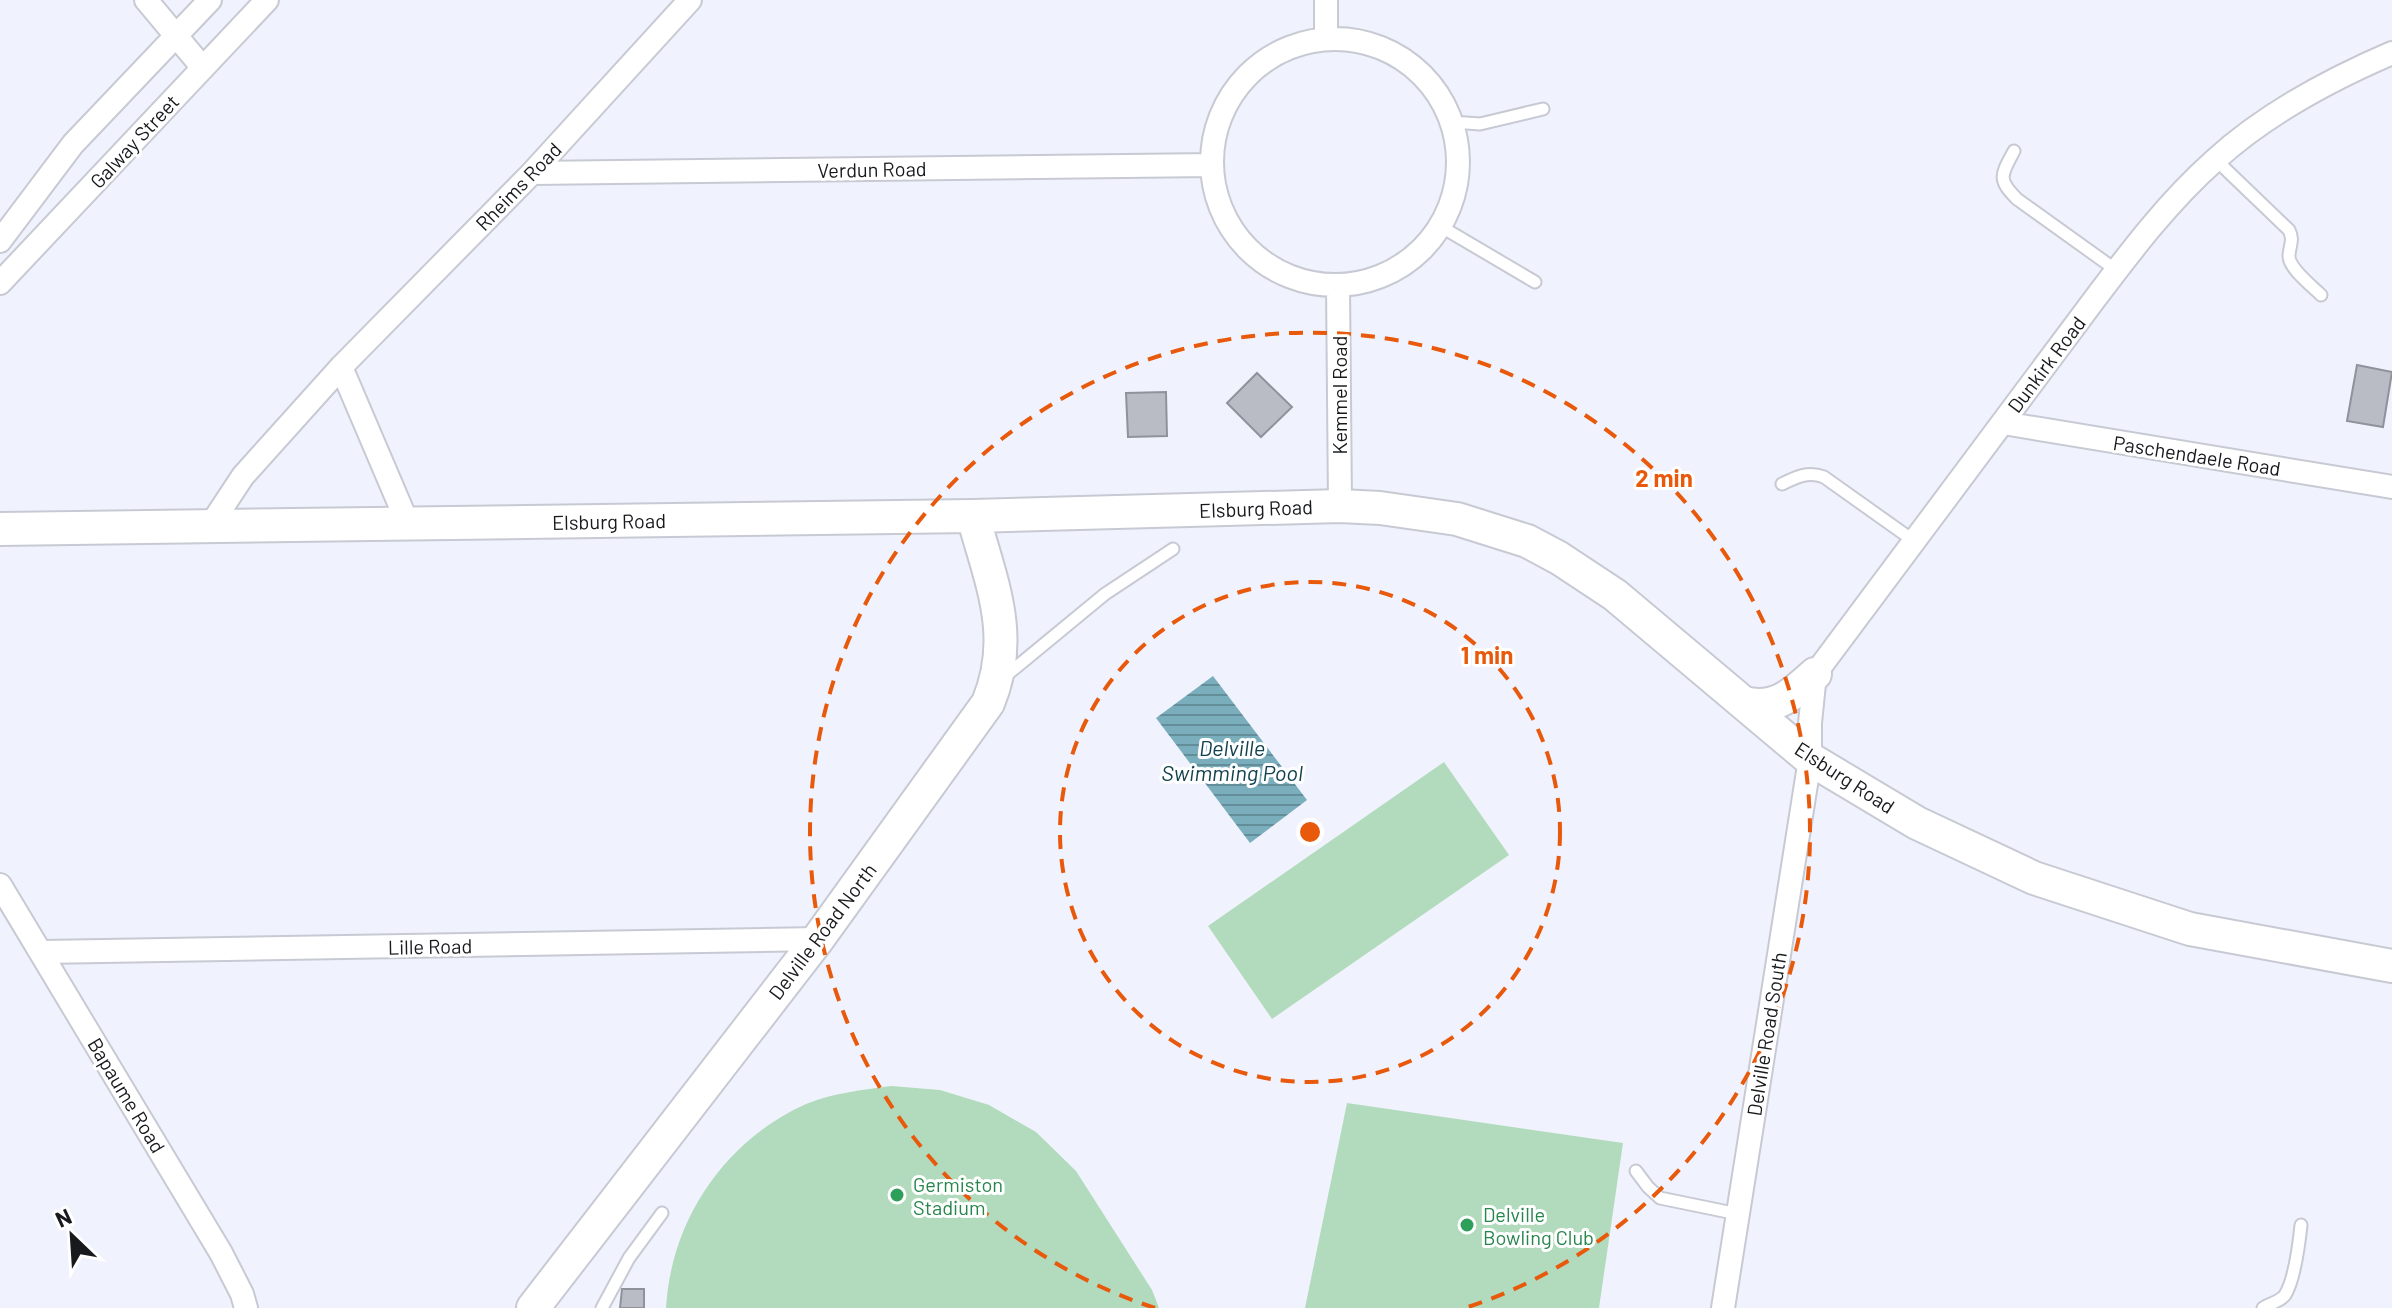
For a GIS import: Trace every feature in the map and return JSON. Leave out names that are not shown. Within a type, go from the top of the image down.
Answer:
[{"type":"main road","name":"Elsburg Road","points":[[0,529],[973,516],[1340,506],[1380,508],[1457,519],[1527,541],[1615,595],[1810,759],[1917,823],[2049,883],[2190,929],[2392,966]]},
{"type":"main road","name":"Delville Road North","points":[[533,1308],[818,939],[976,722],[996,684],[1001,663],[997,601],[973,516]]},
{"type":"main road","points":[[1744,703],[1758,707],[1781,702],[1815,674]]},
{"type":"street","points":[[146,0],[203,68]]},
{"type":"street","name":"Galway Street","points":[[0,241],[73,144],[210,0]]},
{"type":"street","name":"Galway Street","points":[[0,283],[267,0]]},
{"type":"street","name":"Rheims Road","points":[[210,526],[243,476],[341,367],[532,173],[690,0]]},
{"type":"street","points":[[1326,0],[1326,39]]},
{"type":"street","points":[[1326,39],[1353,40],[1379,47],[1403,59],[1424,76],[1441,98],[1452,122],[1458,148],[1458,175],[1452,201],[1440,226],[1424,247],[1403,264],[1379,277],[1338,285],[1304,281],[1282,273],[1246,247],[1221,209],[1214,187],[1212,165],[1220,119],[1244,79],[1281,52],[1303,43],[1326,39]]},
{"type":"street","name":"Dunkirk Road","points":[[1815,674],[2116,270],[2180,193],[2247,134],[2307,95],[2392,53]]},
{"type":"street","name":"Verdun Road","points":[[532,173],[1212,165]]},
{"type":"street","name":"Kemmel Road","points":[[1338,285],[1340,506]]},
{"type":"street","points":[[341,367],[408,524]]},
{"type":"street","name":"Paschendaele Road","points":[[2003,423],[2392,487]]},
{"type":"street","points":[[1810,759],[1815,674]]},
{"type":"street","name":"Delville Road South","points":[[1723,1308],[1810,759]]},
{"type":"street","name":"Bapaume Road","points":[[3,897],[42,952],[221,1253],[246,1308]]},
{"type":"street","name":"Lille Road","points":[[42,952],[818,939]]},
{"type":"lane","points":[[1452,122],[1480,124],[1543,109]]},
{"type":"lane","points":[[2014,151],[2002,173],[2005,187],[2017,199],[2116,270]]},
{"type":"lane","points":[[2215,159],[2289,230],[2293,237],[2289,255],[2291,263],[2321,295]]},
{"type":"lane","points":[[1440,226],[1535,282]]},
{"type":"lane","points":[[1782,484],[1814,473],[1824,477],[1914,541]]},
{"type":"lane","points":[[996,684],[1105,594],[1173,549]]},
{"type":"lane","points":[[1636,1171],[1660,1198],[1738,1214]]},
{"type":"lane","points":[[602,1308],[629,1258],[662,1213]]},
{"type":"lane","points":[[2263,1308],[2287,1293],[2298,1258],[2301,1225]]},
{"type":"green space","points":[[1444,762],[1509,855],[1272,1019],[1208,926]]},
{"type":"green space","name":"Germiston Stadium","points":[[891,1086],[940,1090],[989,1105],[1036,1132],[1076,1171],[1152,1290],[1159,1308],[666,1308],[670,1275],[691,1214],[727,1161],[777,1119],[806,1104]]},
{"type":"green space","name":"Delville Bowling Club","points":[[1347,1103],[1623,1143],[1599,1308],[1305,1308]]},
{"type":"water","name":"Delville Swimming Pool","points":[[1213,676],[1307,800],[1250,843],[1156,718]]},
{"type":"building","points":[[2357,365],[2392,372],[2383,427],[2347,421]]},
{"type":"building","points":[[1257,373],[1292,407],[1261,437],[1227,403]]},
{"type":"building","points":[[1166,392],[1167,436],[1128,437],[1126,393]]},
{"type":"building","points":[[622,1289],[644,1289],[644,1308],[620,1308]]},
{"type":"place","name":"Germiston Stadium","points":[[897,1195]]},
{"type":"place","name":"Delville Bowling Club","points":[[1467,1225]]}]
